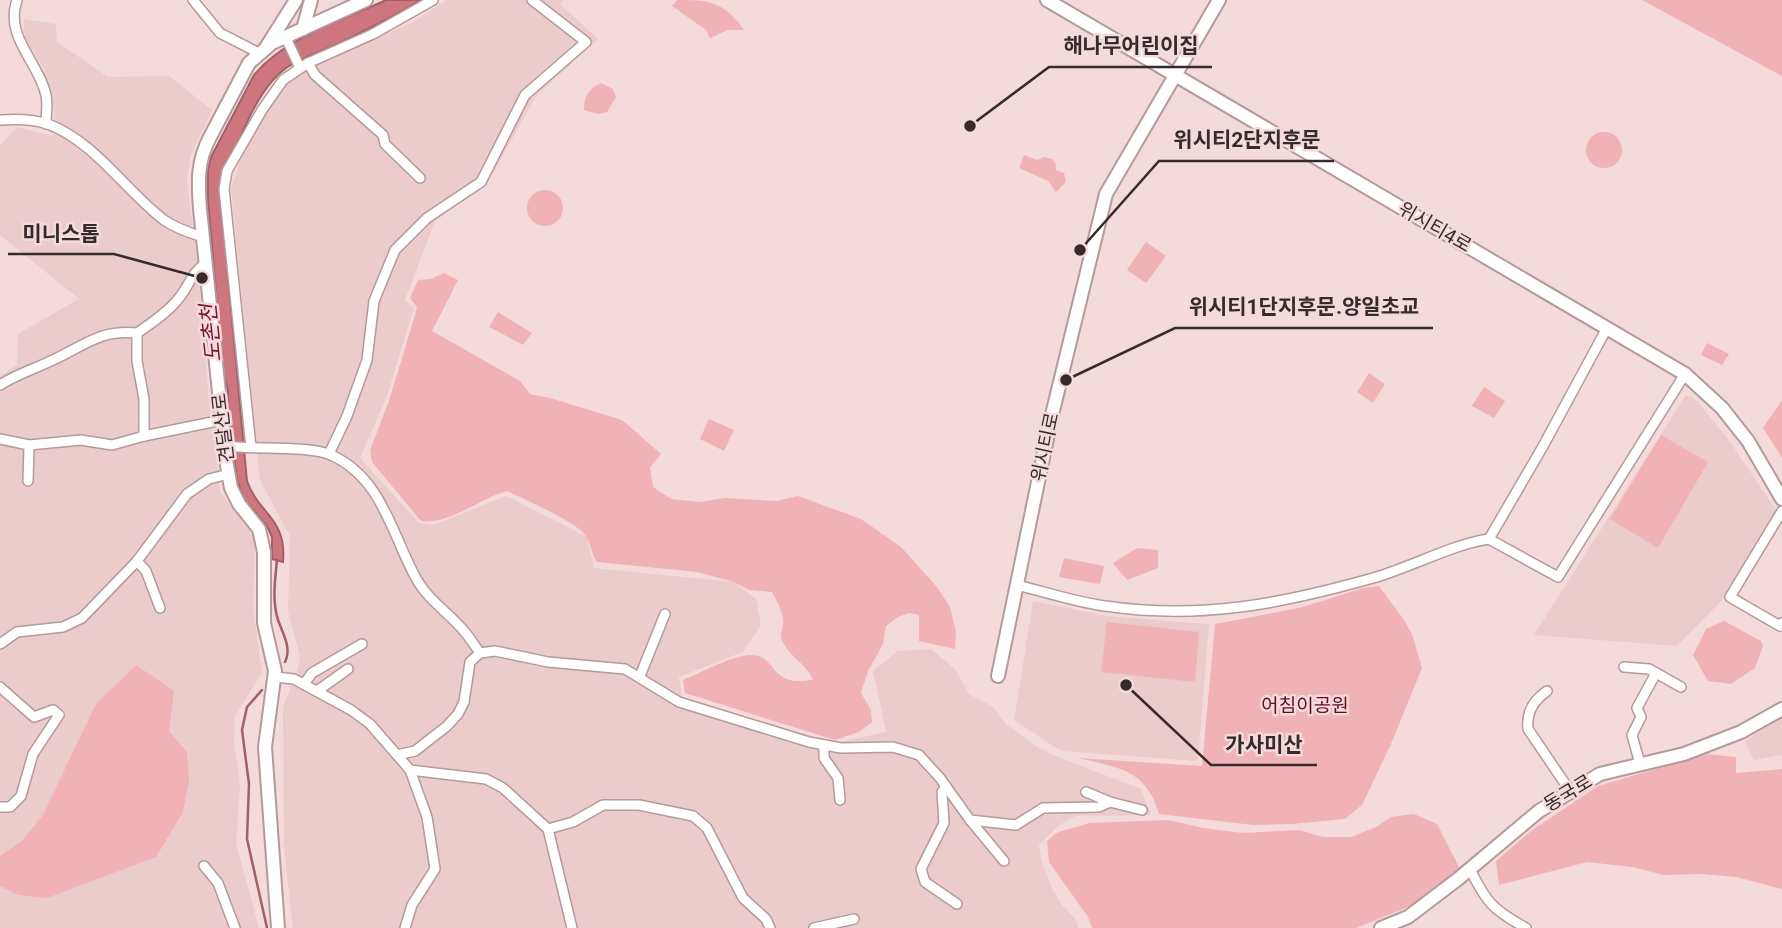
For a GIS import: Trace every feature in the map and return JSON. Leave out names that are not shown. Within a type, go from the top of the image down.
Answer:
[{"type":"street","points":[[17,0],[14,10],[17,36],[46,95],[46,124]]},
{"type":"street","points":[[193,0],[220,33],[263,50],[366,0]]},
{"type":"street","name":"견달산로","points":[[278,928],[265,747],[275,677],[264,622],[264,552],[262,535],[239,504],[231,488],[198,182],[200,159],[249,64],[263,50],[296,0]]},
{"type":"street","points":[[303,29],[311,0]]},
{"type":"street","points":[[249,448],[224,189],[227,171],[262,110],[283,80],[302,65],[373,34],[433,0]]},
{"type":"street","points":[[328,454],[347,416],[367,360],[374,302],[395,250],[427,218],[481,182],[525,95],[586,43],[532,0]]},
{"type":"street","name":"위시티4로","points":[[1047,0],[1685,374],[1723,408],[1748,441],[1782,499]]},
{"type":"street","name":"위시티로","points":[[998,676],[1051,419],[1106,194],[1219,0]]},
{"type":"street","points":[[287,39],[302,65],[383,135],[385,144],[420,178]]},
{"type":"street","points":[[0,120],[18,119],[46,124],[74,137],[164,220],[203,237]]},
{"type":"street","points":[[0,385],[58,358],[83,342],[120,331],[137,333],[180,298],[194,274],[206,263]]},
{"type":"street","points":[[1017,585],[1102,606],[1209,612],[1251,607],[1374,578],[1489,539],[1607,328]]},
{"type":"street","points":[[137,333],[137,361],[144,399],[144,436]]},
{"type":"street","points":[[1489,539],[1559,577],[1685,374]]},
{"type":"street","points":[[0,439],[29,445],[81,440],[112,445],[222,420]]},
{"type":"street","points":[[28,481],[29,445]]},
{"type":"street","points":[[227,447],[313,451],[328,454],[347,464],[360,475],[386,511],[417,579],[428,595],[464,631],[480,653]]},
{"type":"street","points":[[0,644],[17,632],[63,627],[82,618],[137,561],[187,494],[209,479],[229,474]]},
{"type":"street","points":[[1782,511],[1730,597],[1780,626],[1782,622]]},
{"type":"street","points":[[137,561],[146,571],[160,608]]},
{"type":"street","points":[[640,676],[665,614]]},
{"type":"street","points":[[304,684],[312,673],[362,644]]},
{"type":"street","points":[[397,755],[415,751],[458,715],[464,702],[470,662],[480,653],[495,652],[548,662],[625,669],[679,702],[824,745],[841,748],[894,747],[919,755],[1004,861]]},
{"type":"street","points":[[1624,667],[1649,669],[1681,687]]},
{"type":"street","points":[[317,691],[348,668]]},
{"type":"street","points":[[1640,764],[1632,735],[1641,717],[1637,708],[1656,673]]},
{"type":"street","points":[[275,677],[294,679],[351,710],[370,724],[411,770],[427,817],[435,869],[412,905],[405,928]]},
{"type":"street","points":[[0,687],[34,717],[53,710],[59,715],[33,754],[21,796],[10,807],[0,807]]},
{"type":"street","points":[[1547,691],[1535,699],[1527,720],[1528,729],[1570,791]]},
{"type":"street","name":"동국로","points":[[1381,928],[1408,917],[1539,811],[1600,774],[1684,754],[1741,732],[1782,709]]},
{"type":"street","points":[[824,745],[824,758],[838,778],[840,800]]},
{"type":"street","points":[[411,770],[486,779],[503,788],[548,829],[572,928]]},
{"type":"street","points":[[946,786],[942,792],[944,823],[921,869],[925,882],[957,904]]},
{"type":"street","points":[[1086,792],[1110,802],[1142,810]]},
{"type":"street","points":[[970,820],[1016,825],[1043,807],[1099,807],[1110,802]]},
{"type":"street","points":[[548,829],[573,822],[603,805],[639,805],[693,816],[706,828],[743,898],[766,919],[770,928]]},
{"type":"street","points":[[204,866],[218,883],[235,928]]},
{"type":"street","points":[[1470,869],[1482,894],[1492,906],[1526,928]]},
{"type":"street","points":[[814,928],[854,919]]},
{"type":"shaded area","points":[[386,0],[421,0],[368,29],[298,61],[278,75],[253,111],[221,181],[247,481],[258,502],[277,526],[283,547],[283,562],[272,559],[272,537],[267,526],[244,499],[237,480],[228,391],[223,369],[208,202],[208,170],[211,157],[254,75],[267,62],[281,50],[315,31]]},
{"type":"shaded area","points":[[446,0],[563,0],[561,5],[598,39],[536,96],[488,182],[435,221],[405,300],[414,308],[387,396],[360,458],[419,523],[433,525],[506,496],[587,537],[594,568],[734,582],[756,599],[761,625],[743,652],[679,677],[682,697],[835,743],[886,732],[873,671],[898,651],[931,649],[955,669],[969,694],[992,706],[1006,724],[1034,745],[1141,789],[1151,815],[1075,816],[1058,826],[1039,845],[1052,888],[1062,905],[1076,920],[1078,928],[293,928],[284,849],[283,707],[298,669],[300,656],[288,611],[290,536],[260,480],[231,189],[253,135],[287,80],[310,67],[411,23]]},
{"type":"shaded area","points":[[24,19],[56,24],[57,42],[108,77],[169,76],[212,110],[190,157],[187,181],[198,268],[211,422],[221,493],[250,531],[255,542],[253,607],[262,673],[235,716],[234,740],[240,786],[236,843],[259,928],[0,928],[0,376],[17,365],[18,334],[79,299],[0,235],[0,146],[17,127],[53,136],[55,128],[53,99],[43,67],[23,37]]},
{"type":"shaded area","points":[[1686,395],[1696,400],[1728,439],[1776,510],[1722,600],[1677,646],[1534,635]]},
{"type":"shaded area","points":[[1033,601],[1107,616],[1209,624],[1198,761],[1061,751],[1014,720]]},
{"type":"shaded area","points":[[1782,716],[1782,755],[1754,760],[1745,741]]},
{"type":"green space","points":[[677,0],[715,4],[730,13],[744,30],[728,30],[710,38],[706,30],[672,6]]},
{"type":"green space","points":[[1642,0],[1782,0],[1782,76]]},
{"type":"green space","points":[[601,83],[613,89],[616,97],[607,112],[598,114],[584,110],[588,94]]},
{"type":"green space","points":[[1604,132],[1617,137],[1622,150],[1617,163],[1604,168],[1591,163],[1586,150],[1591,137]]},
{"type":"green space","points":[[1024,155],[1037,160],[1044,157],[1052,159],[1056,170],[1064,173],[1066,182],[1056,192],[1048,181],[1019,168]]},
{"type":"green space","points":[[545,190],[558,195],[563,208],[558,221],[545,226],[532,221],[527,208],[532,195]]},
{"type":"green space","points":[[1146,242],[1166,256],[1146,283],[1127,270]]},
{"type":"green space","points":[[444,273],[458,280],[432,331],[520,381],[530,394],[622,420],[661,454],[650,467],[653,487],[671,499],[700,502],[725,498],[777,501],[798,496],[861,519],[901,547],[937,587],[950,607],[956,632],[955,649],[919,641],[919,615],[909,613],[886,626],[883,644],[868,671],[861,693],[871,710],[872,722],[859,732],[835,740],[685,693],[683,680],[726,661],[751,655],[761,657],[788,680],[813,680],[782,640],[782,615],[772,592],[749,590],[734,582],[697,572],[597,562],[588,539],[581,530],[550,511],[507,491],[443,519],[421,521],[372,462],[370,450],[389,401],[415,315],[417,307],[410,298],[418,280],[431,279]]},
{"type":"green space","points":[[498,312],[532,333],[523,345],[489,327]]},
{"type":"green space","points":[[1707,343],[1729,354],[1722,365],[1701,355]]},
{"type":"green space","points":[[1369,373],[1385,384],[1373,403],[1357,392]]},
{"type":"green space","points":[[1484,387],[1505,401],[1494,418],[1472,406]]},
{"type":"green space","points":[[1782,400],[1782,458],[1763,428]]},
{"type":"green space","points":[[709,419],[734,430],[724,451],[700,439]]},
{"type":"green space","points":[[1661,435],[1708,462],[1658,548],[1610,519]]},
{"type":"green space","points":[[1137,548],[1158,550],[1158,568],[1127,580],[1113,563]]},
{"type":"green space","points":[[1064,558],[1104,566],[1100,584],[1059,577]]},
{"type":"green space","name":"어침이공원","points":[[1379,586],[1412,634],[1422,668],[1362,805],[1345,819],[1253,825],[1159,814],[1147,788],[1138,779],[1118,768],[1078,758],[1202,766],[1215,624],[1299,608]]},
{"type":"green space","points":[[1724,621],[1761,641],[1763,646],[1755,668],[1731,684],[1708,681],[1693,655],[1706,629]]},
{"type":"green space","points":[[1107,622],[1199,632],[1195,682],[1101,672]]},
{"type":"green space","points":[[136,665],[174,691],[169,731],[187,752],[189,781],[183,812],[156,857],[47,898],[18,895],[0,886],[0,856],[22,841],[43,815],[96,704]]},
{"type":"green space","points":[[1707,754],[1736,757],[1736,773],[1782,769],[1782,889],[1736,877],[1664,875],[1632,867],[1587,862],[1499,885],[1496,861],[1531,831],[1598,786]]},
{"type":"green space","points":[[1414,814],[1437,824],[1460,869],[1413,905],[1356,928],[1092,928],[1088,917],[1049,862],[1047,841],[1056,833],[1089,823],[1169,820],[1243,833],[1299,830],[1323,837],[1351,837],[1376,827],[1391,817]]},
{"type":"waterway","name":"도촌천","points":[[277,560],[275,605],[287,646],[285,662]]},
{"type":"waterway","name":"도촌천","points":[[262,690],[247,707],[242,730],[249,784],[247,839],[267,928]]},
{"type":"place","name":"해나무어린이집","points":[[970,126]]},
{"type":"place","name":"위시티2단지후문","points":[[1080,250]]},
{"type":"place","name":"미니스톱","points":[[202,278]]},
{"type":"place","name":"위시티1단지후문.양일초교","points":[[1066,380]]},
{"type":"place","name":"가사미산","points":[[1126,685]]}]
